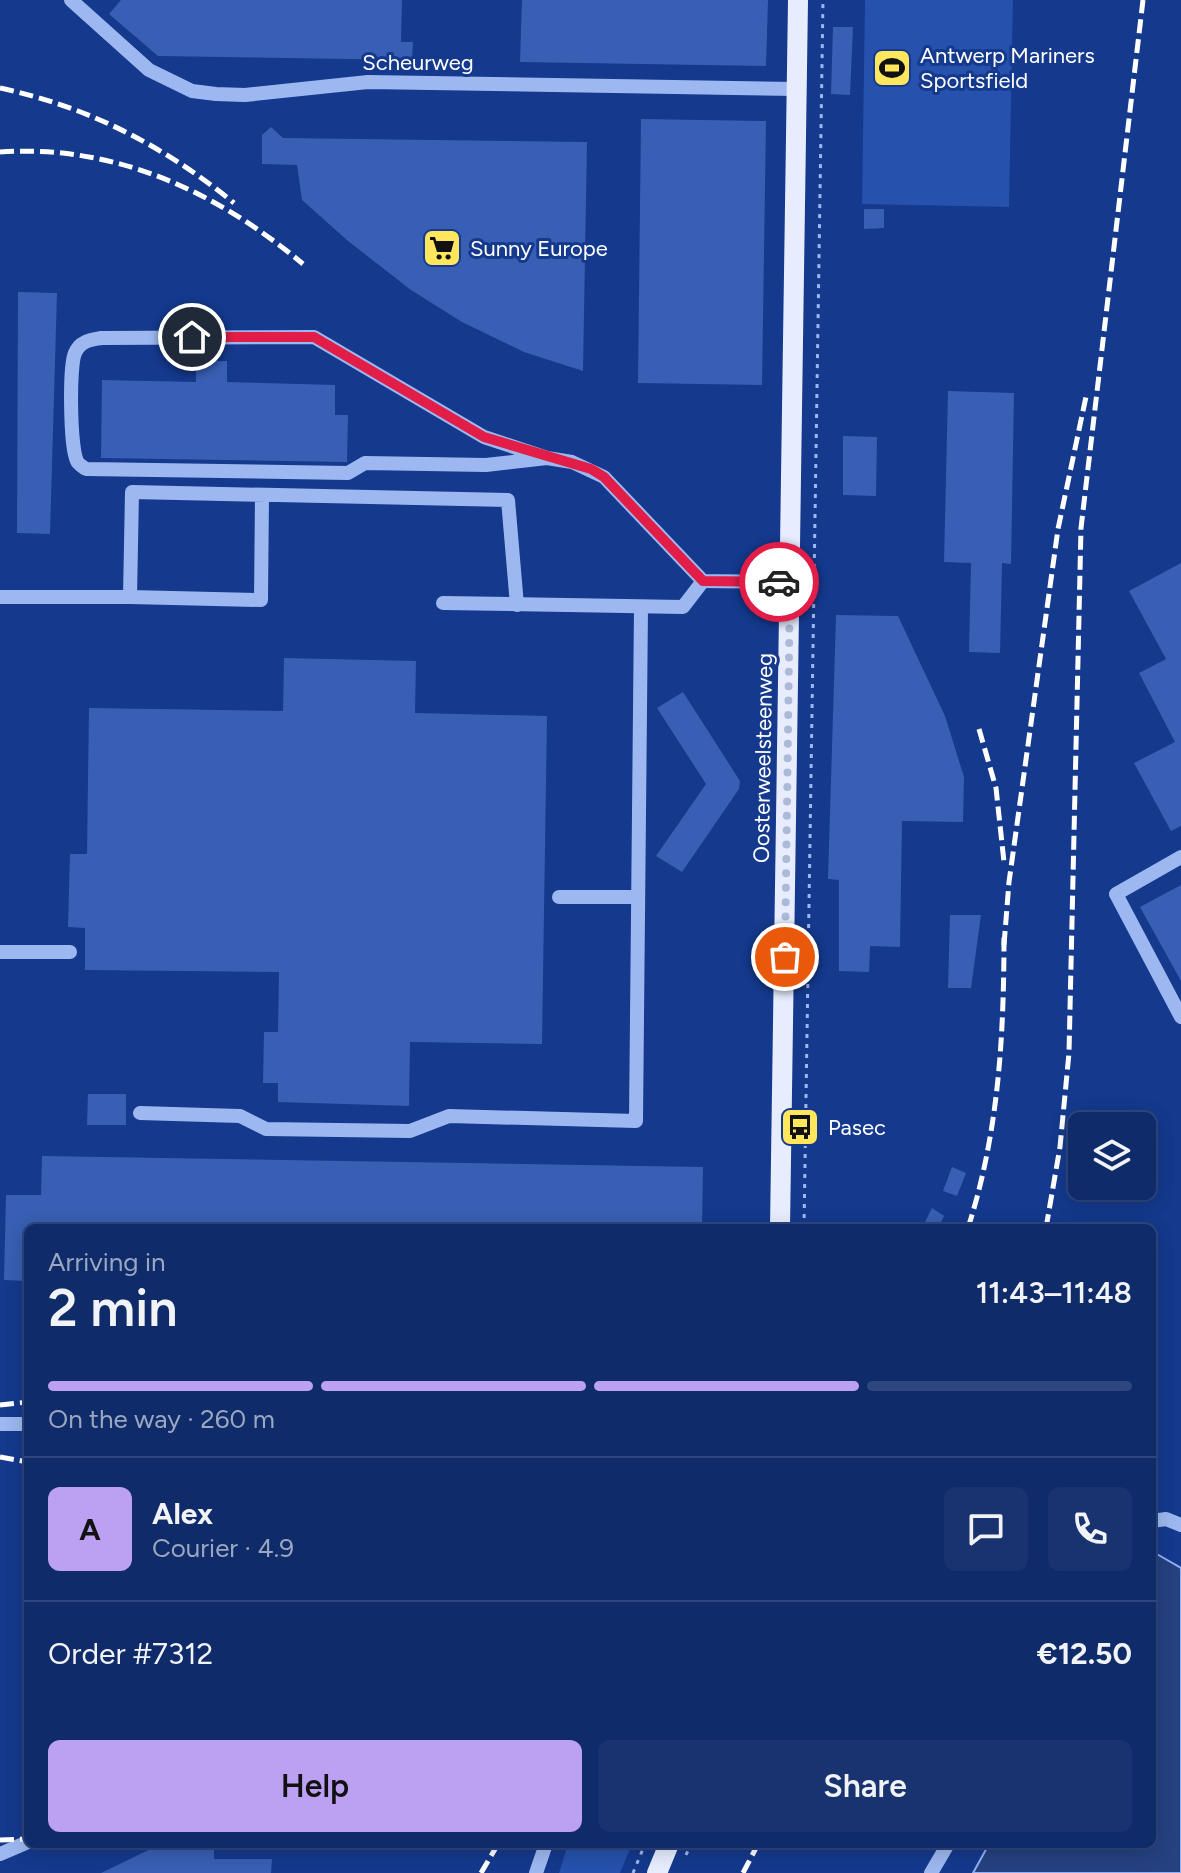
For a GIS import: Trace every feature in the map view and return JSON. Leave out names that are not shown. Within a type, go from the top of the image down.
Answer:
[{"type":"main road","name":"Oosterweelsteenweg","points":[[780,1224],[798,0]]},
{"type":"main road","points":[[657,1873],[667,1848]]},
{"type":"street","name":"Scheurweg","points":[[71,0],[149,70],[168,82],[216,94],[245,95],[368,82],[797,89]]},
{"type":"street","points":[[547,458],[486,465],[365,463],[348,473],[86,469],[77,463],[73,449],[75,352],[85,341],[101,338],[314,337],[484,437],[547,458],[572,462],[604,477],[703,581],[790,582]]},
{"type":"street","points":[[130,597],[132,492],[508,500],[517,605]]},
{"type":"street","points":[[0,597],[261,600],[262,495]]},
{"type":"street","points":[[443,603],[683,607],[703,581]]},
{"type":"street","points":[[140,1113],[240,1116],[266,1129],[410,1131],[449,1116],[636,1121],[641,607]]},
{"type":"street","points":[[1181,857],[1116,894],[1181,1017]]},
{"type":"street","points":[[559,897],[638,897]]},
{"type":"street","points":[[0,952],[70,952]]},
{"type":"street","points":[[0,1424],[24,1424]]},
{"type":"street","points":[[1156,1520],[1166,1519],[1181,1525]]},
{"type":"street","points":[[0,1854],[24,1844]]},
{"type":"street","points":[[536,1873],[545,1848]]},
{"type":"street","points":[[931,1873],[946,1848]]},
{"type":"path","points":[[804,1224],[823,0]]},
{"type":"path","points":[[633,1873],[643,1848]]},
{"type":"shaded area","points":[[865,0],[1013,0],[1009,207],[862,204]]},
{"type":"shaded area","points":[[1156,1554],[1181,1568],[1181,1873],[973,1873],[987,1848],[1156,1848]]},
{"type":"shaded area","points":[[567,1848],[630,1848],[620,1873],[559,1873]]},
{"type":"building","points":[[121,0],[402,0],[401,42],[413,42],[412,60],[158,56],[109,14]]},
{"type":"building","points":[[522,0],[768,0],[766,66],[520,62]]},
{"type":"building","points":[[833,27],[853,27],[850,95],[831,94]]},
{"type":"building","points":[[641,119],[766,121],[762,385],[638,383]]},
{"type":"building","points":[[271,127],[283,138],[587,142],[583,371],[524,352],[462,322],[411,290],[348,241],[302,200],[297,165],[262,164],[262,135]]},
{"type":"building","points":[[864,209],[884,209],[884,228],[864,229]]},
{"type":"building","points":[[18,292],[57,293],[50,534],[17,533]]},
{"type":"building","points":[[196,361],[227,361],[227,382],[335,385],[335,415],[348,415],[347,462],[101,458],[102,380],[196,382]]},
{"type":"building","points":[[948,391],[1014,393],[1011,564],[1002,563],[1000,653],[969,652],[971,563],[944,562]]},
{"type":"building","points":[[843,436],[877,437],[876,496],[843,495]]},
{"type":"building","points":[[1181,563],[1181,826],[1171,831],[1134,763],[1175,742],[1139,673],[1166,659],[1129,591]]},
{"type":"building","points":[[836,615],[898,616],[945,716],[964,777],[963,822],[902,821],[900,947],[870,946],[869,972],[839,971],[839,880],[828,879]]},
{"type":"building","points":[[284,658],[416,661],[415,713],[547,716],[542,1044],[410,1042],[409,1106],[278,1102],[278,1083],[263,1083],[264,1032],[278,1032],[279,972],[85,970],[85,928],[68,927],[70,854],[87,854],[89,708],[283,711]]},
{"type":"building","points":[[683,692],[740,781],[739,789],[682,872],[656,856],[706,784],[657,708]]},
{"type":"building","points":[[1181,885],[1181,981],[1140,907]]},
{"type":"building","points":[[950,915],[981,915],[971,988],[948,988]]},
{"type":"building","points":[[88,1094],[126,1094],[126,1125],[87,1125]]},
{"type":"building","points":[[42,1156],[703,1167],[702,1224],[24,1224],[24,1281],[4,1280],[6,1195],[41,1195]]},
{"type":"building","points":[[952,1167],[966,1173],[957,1196],[943,1191]]},
{"type":"building","points":[[932,1208],[944,1216],[940,1224],[924,1224]]},
{"type":"building","points":[[153,1848],[214,1848],[214,1859],[272,1859],[271,1873],[101,1873]]},
{"type":"railway","points":[[1047,1224],[1060,1147],[1069,1053],[1081,528],[1143,0]]},
{"type":"railway","points":[[0,88],[64,106],[124,131],[180,164],[234,203]]},
{"type":"railway","points":[[0,152],[84,156],[162,178],[236,215],[303,264]]},
{"type":"railway","points":[[1004,945],[1009,882],[1058,529],[1087,392]]},
{"type":"railway","points":[[979,729],[996,788],[1004,862]]},
{"type":"railway","points":[[969,1224],[987,1155],[998,1082],[1004,934]]},
{"type":"railway","points":[[0,1405],[24,1402]]},
{"type":"railway","points":[[0,1457],[24,1461]]},
{"type":"railway","points":[[0,1840],[24,1839]]},
{"type":"railway","points":[[481,1873],[496,1848]]},
{"type":"railway","points":[[743,1873],[756,1848]]},
{"type":"way so far","points":[[779,582],[790,582],[785,957]]},
{"type":"place","name":"Antwerp Mariners Sportsfield","points":[[892,68]]},
{"type":"place","name":"Sunny Europe","points":[[442,248]]},
{"type":"place","name":"Pasec","points":[[800,1127]]},
{"type":"route","points":[[192,337],[314,337],[484,437],[547,458],[572,462],[604,477],[703,581],[779,582]]}]
